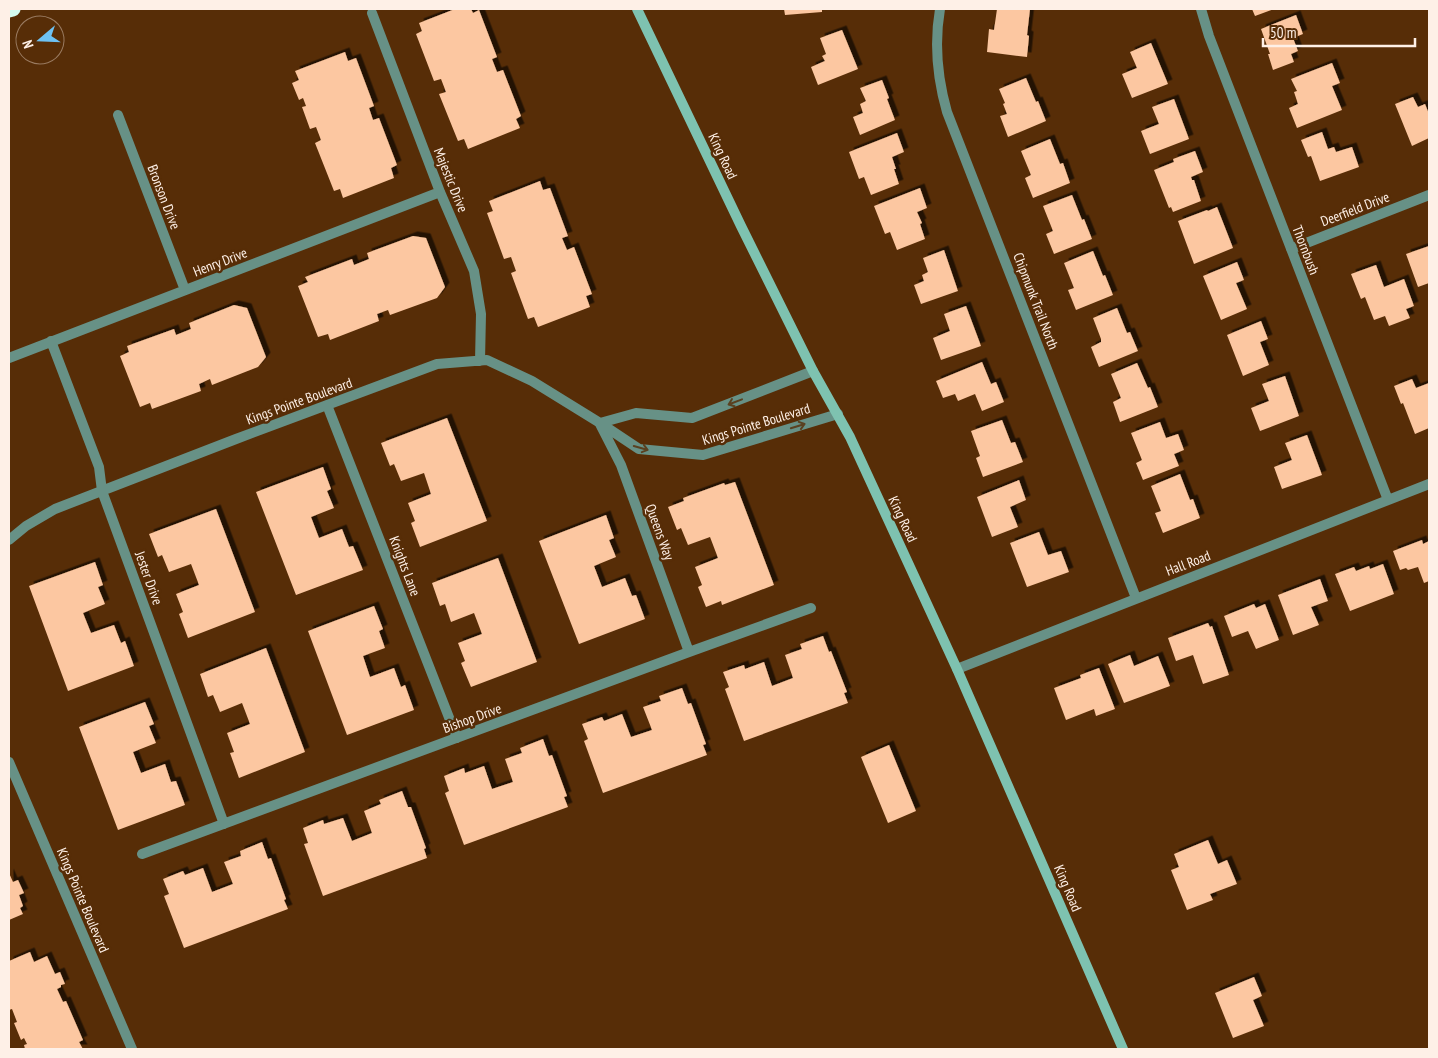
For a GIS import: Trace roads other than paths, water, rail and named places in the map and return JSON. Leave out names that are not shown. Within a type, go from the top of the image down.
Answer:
[{"type":"highway","points":[[9,10],[13,9]]},
{"type":"main road","name":"King Road","points":[[637,9],[813,371],[850,437],[957,669],[1123,1049]]},
{"type":"street","name":"Chipmunk Trail North","points":[[940,9],[937,27],[937,58],[947,112],[1136,598]]},
{"type":"street","name":"Thornbush","points":[[1201,9],[1209,36],[1388,500]]},
{"type":"street","name":"Majestic Drive","points":[[372,13],[440,192],[474,271],[481,314],[480,361]]},
{"type":"street","name":"Bronson Drive","points":[[118,115],[184,290]]},
{"type":"street","name":"Henry Drive","points":[[9,358],[440,192]]},
{"type":"street","name":"Deerfield Drive","points":[[1291,249],[1429,195]]},
{"type":"street","name":"Jester Drive","points":[[51,342],[99,467],[102,491],[224,824]]},
{"type":"street","name":"Kings Pointe Boulevard","points":[[9,540],[26,526],[55,509],[437,364],[487,360],[532,381],[638,449],[703,455],[838,414]]},
{"type":"street","name":"Kings Pointe Boulevard","points":[[600,423],[636,413],[692,418],[813,371]]},
{"type":"street","name":"Knights Lane","points":[[327,405],[457,738]]},
{"type":"street","name":"Queens Way","points":[[600,423],[621,465],[689,652]]},
{"type":"street","name":"Hall Road","points":[[957,669],[1429,484]]},
{"type":"street","name":"Bishop Drive","points":[[142,854],[811,608]]},
{"type":"street","name":"Kings Pointe Boulevard","points":[[9,762],[132,1049]]}]
